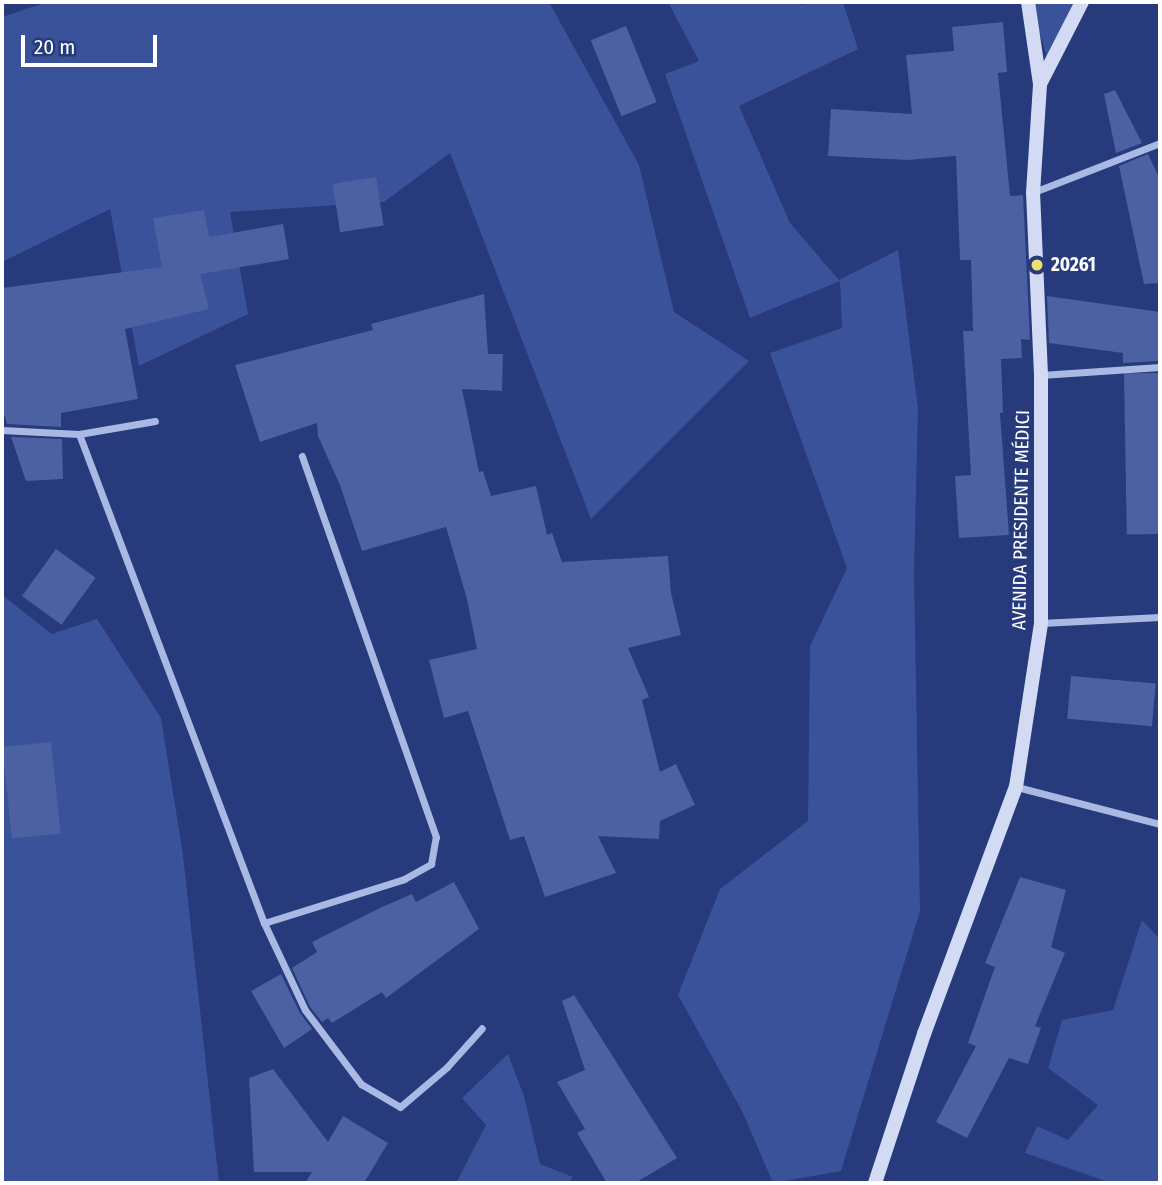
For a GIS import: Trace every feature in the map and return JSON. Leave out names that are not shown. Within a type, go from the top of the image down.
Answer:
[{"type":"street","name":"AVENIDA PRESIDENTE MÉDICI","points":[[875,1183],[924,1034],[1016,787],[1041,623],[1041,375],[1033,192],[1040,84],[1028,2]]},
{"type":"street","name":"AVENIDA PRESIDENTE MÉDICI","points":[[1040,84],[1082,2]]},
{"type":"street","points":[[1033,192],[1160,143]]},
{"type":"street","points":[[1041,375],[1160,367]]},
{"type":"street","points":[[2,430],[79,434],[155,421]]},
{"type":"street","points":[[79,434],[264,923],[305,1010],[361,1084],[400,1107],[446,1067],[482,1028]]},
{"type":"street","points":[[264,923],[404,879],[431,864],[436,837],[302,456]]},
{"type":"street","points":[[1041,623],[1160,617]]},
{"type":"street","points":[[1016,787],[1160,824]]},
{"type":"shaded area","points":[[47,2],[549,2],[639,165],[674,312],[749,361],[591,519],[450,153],[384,202],[230,212],[248,314],[139,366],[110,209],[2,262],[2,17]]},
{"type":"shaded area","points":[[668,2],[798,2],[802,5],[808,2],[843,2],[858,49],[739,106],[790,223],[839,280],[898,250],[918,408],[914,572],[920,911],[841,1171],[773,1183],[742,1111],[678,995],[720,889],[808,821],[810,646],[847,568],[770,353],[842,328],[840,281],[750,318],[665,74],[699,61]]},
{"type":"shaded area","points":[[1031,2],[1076,2],[1052,75]]},
{"type":"shaded area","points":[[2,595],[52,634],[97,619],[161,718],[183,855],[219,1183],[2,1183]]},
{"type":"shaded area","points":[[1142,920],[1160,939],[1160,1183],[1111,1183],[1025,1153],[1037,1126],[1068,1140],[1098,1105],[1048,1068],[1062,1020],[1113,1010]]},
{"type":"shaded area","points":[[508,1054],[524,1096],[540,1164],[573,1177],[569,1183],[456,1183],[486,1125],[462,1098]]},
{"type":"building","points":[[1003,22],[1007,72],[998,73],[1010,196],[1023,195],[1030,340],[1021,339],[1022,358],[1001,359],[1003,413],[1000,413],[1009,535],[959,538],[955,476],[971,475],[963,331],[973,331],[971,260],[960,260],[956,156],[908,160],[828,156],[831,109],[912,114],[906,55],[954,51],[952,27]]},
{"type":"building","points":[[626,26],[657,102],[621,116],[591,40]]},
{"type":"building","points":[[1115,90],[1142,143],[1116,153],[1104,94]]},
{"type":"building","points":[[1148,154],[1160,179],[1160,283],[1144,284],[1119,166]]},
{"type":"building","points":[[376,177],[384,225],[340,232],[333,184]]},
{"type":"building","points":[[204,210],[209,237],[283,224],[289,259],[200,274],[209,309],[125,329],[138,399],[61,413],[61,427],[7,424],[2,408],[2,288],[162,267],[153,218]]},
{"type":"building","points":[[484,294],[488,354],[503,354],[502,391],[462,389],[479,472],[483,471],[491,496],[536,486],[547,535],[552,533],[562,562],[668,556],[671,593],[681,635],[628,648],[649,697],[642,700],[660,772],[676,764],[695,805],[660,821],[659,839],[598,836],[616,873],[545,897],[524,836],[510,840],[468,711],[444,718],[429,660],[477,649],[467,599],[446,527],[362,551],[340,485],[318,436],[317,423],[260,442],[235,365],[373,330],[371,324]]},
{"type":"building","points":[[1047,296],[1160,312],[1160,358],[1158,361],[1123,363],[1123,353],[1049,343]]},
{"type":"building","points":[[1158,373],[1160,534],[1127,535],[1124,374]]},
{"type":"building","points":[[11,437],[62,439],[63,479],[26,481]]},
{"type":"building","points":[[56,549],[96,578],[62,625],[22,596]]},
{"type":"building","points":[[1071,676],[1156,683],[1152,726],[1067,719]]},
{"type":"building","points":[[51,742],[61,833],[12,839],[2,747]]},
{"type":"building","points":[[1020,877],[1066,890],[1051,947],[1065,953],[1035,1026],[1041,1028],[1028,1064],[1009,1058],[967,1138],[936,1122],[976,1046],[968,1043],[995,967],[985,963]]},
{"type":"building","points":[[454,882],[479,929],[386,998],[382,992],[332,1023],[328,1018],[322,1022],[310,1007],[292,968],[317,952],[312,942],[412,894],[416,902]]},
{"type":"building","points":[[281,974],[300,1013],[312,1029],[284,1048],[251,991]]},
{"type":"building","points":[[574,995],[677,1158],[635,1183],[607,1183],[577,1133],[585,1129],[557,1082],[585,1070],[562,1001]]},
{"type":"building","points":[[273,1069],[328,1142],[343,1116],[388,1143],[364,1183],[305,1183],[312,1172],[254,1172],[249,1078]]},
{"type":"place","name":"20261","points":[[1037,265]]}]
